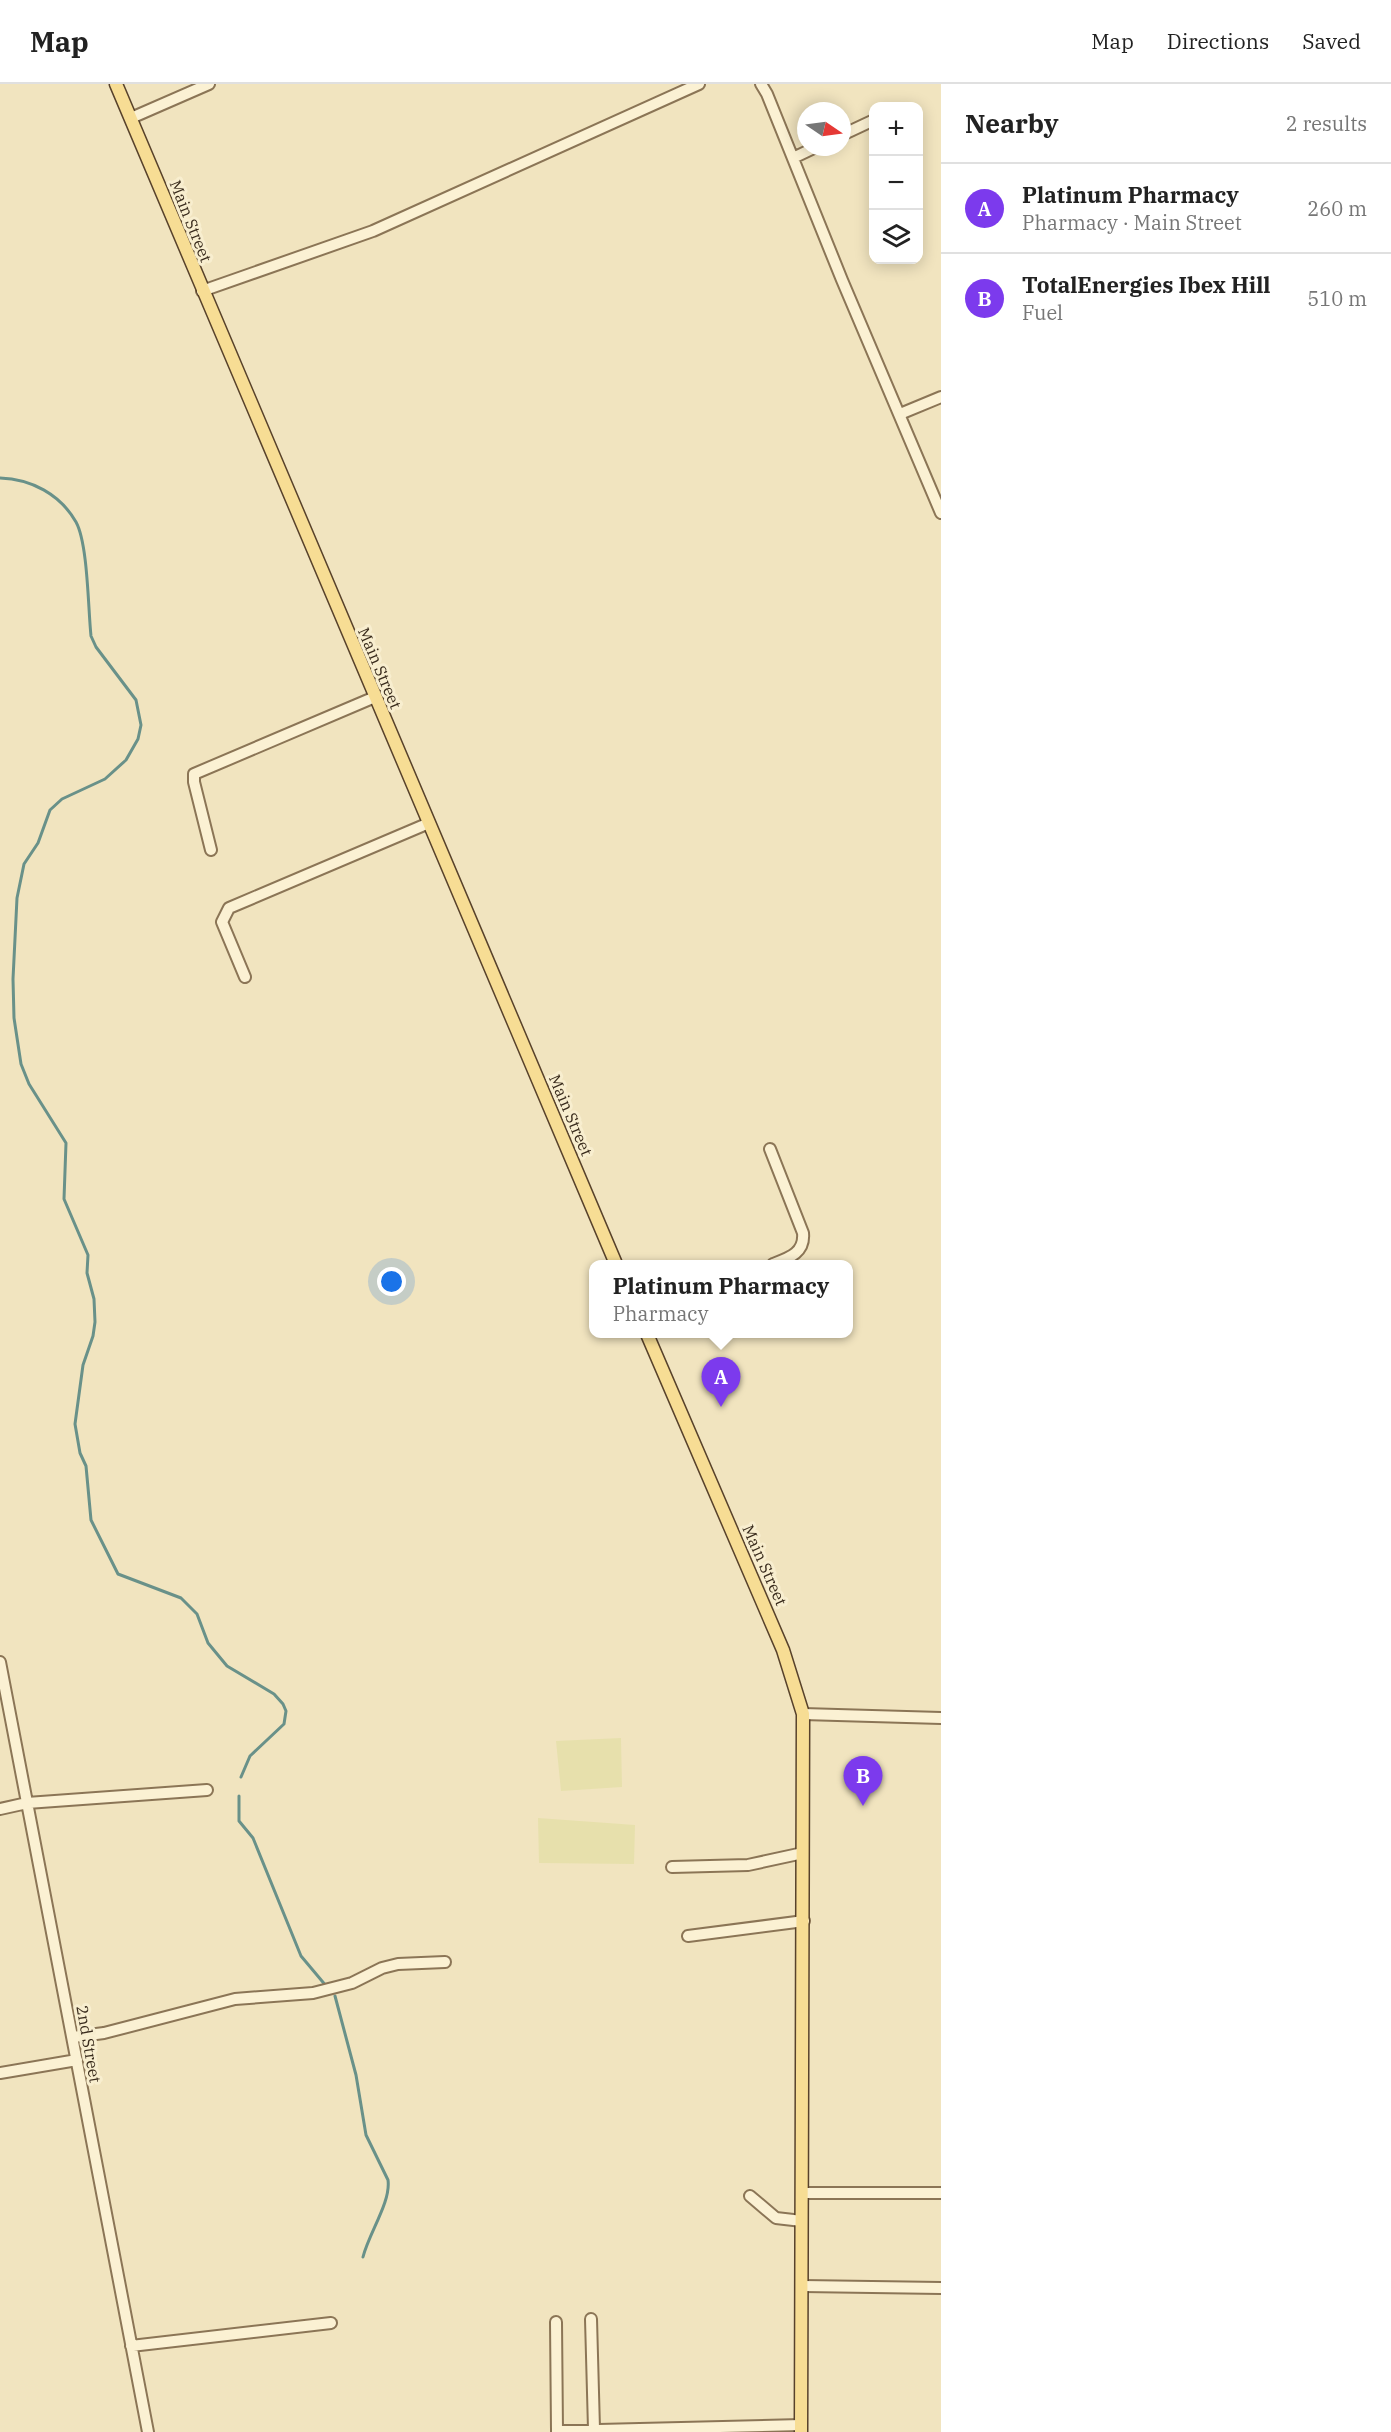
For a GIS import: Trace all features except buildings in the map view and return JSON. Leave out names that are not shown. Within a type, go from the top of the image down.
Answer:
[{"type":"main road","name":"Main Street","points":[[117,84],[202,291],[614,1260]]},
{"type":"main road","name":"Main Street","points":[[649,1338],[783,1650],[802,1714],[804,1921],[801,2428]]},
{"type":"street","points":[[131,118],[209,84]]},
{"type":"street","points":[[202,291],[374,231],[699,84]]},
{"type":"street","points":[[760,84],[767,94],[842,280],[941,513]]},
{"type":"street","points":[[851,131],[869,122]]},
{"type":"street","points":[[793,158],[797,156]]},
{"type":"street","points":[[900,414],[941,397]]},
{"type":"street","points":[[211,850],[194,774],[375,697]]},
{"type":"street","points":[[245,977],[222,922],[226,910],[429,823]]},
{"type":"street","points":[[770,1149],[803,1233],[804,1242],[795,1254],[782,1260]]},
{"type":"street","name":"2nd Street","points":[[0,1662],[148,2432]]},
{"type":"street","points":[[802,1714],[941,1718]]},
{"type":"street","points":[[0,1809],[27,1803],[207,1790]]},
{"type":"street","points":[[672,1867],[748,1865],[803,1853]]},
{"type":"street","points":[[688,1936],[804,1921]]},
{"type":"street","points":[[73,2037],[104,2033],[234,1999],[313,1993],[352,1983],[382,1968],[398,1964],[445,1962]]},
{"type":"street","points":[[0,2073],[77,2060]]},
{"type":"street","points":[[802,2193],[941,2193]]},
{"type":"street","points":[[750,2196],[776,2218],[802,2221]]},
{"type":"street","points":[[803,2286],[941,2288]]},
{"type":"street","points":[[591,2319],[594,2429]]},
{"type":"street","points":[[556,2322],[557,2432],[594,2429],[801,2428]]},
{"type":"street","points":[[131,2346],[331,2323]]},
{"type":"shaded area","points":[[621,1738],[622,1787],[561,1791],[556,1741]]},
{"type":"shaded area","points":[[538,1818],[635,1825],[634,1864],[539,1863]]},
{"type":"waterway","points":[[0,478],[23,481],[44,490],[62,503],[76,522],[85,560],[91,636],[96,647],[136,700],[141,725],[138,739],[126,760],[105,779],[62,799],[50,810],[38,843],[24,864],[17,898],[13,979],[14,1018],[21,1064],[29,1084],[66,1143],[64,1199],[88,1255],[87,1273],[94,1299],[93,1336],[83,1365],[75,1424],[80,1453],[86,1466],[91,1520],[118,1574],[181,1598],[197,1614],[208,1643],[227,1666],[274,1694],[283,1704],[286,1711],[284,1724],[250,1756],[241,1777]]},
{"type":"waterway","points":[[239,1796],[239,1821],[253,1838],[301,1956],[327,1987]]},
{"type":"waterway","points":[[335,1996],[356,2075],[366,2135],[388,2180],[383,2208],[363,2257]]},
{"type":"place","name":"Platinum Pharmacy","points":[[721,1407]]},
{"type":"place","name":"TotalEnergies Ibex Hill","points":[[863,1806]]}]
